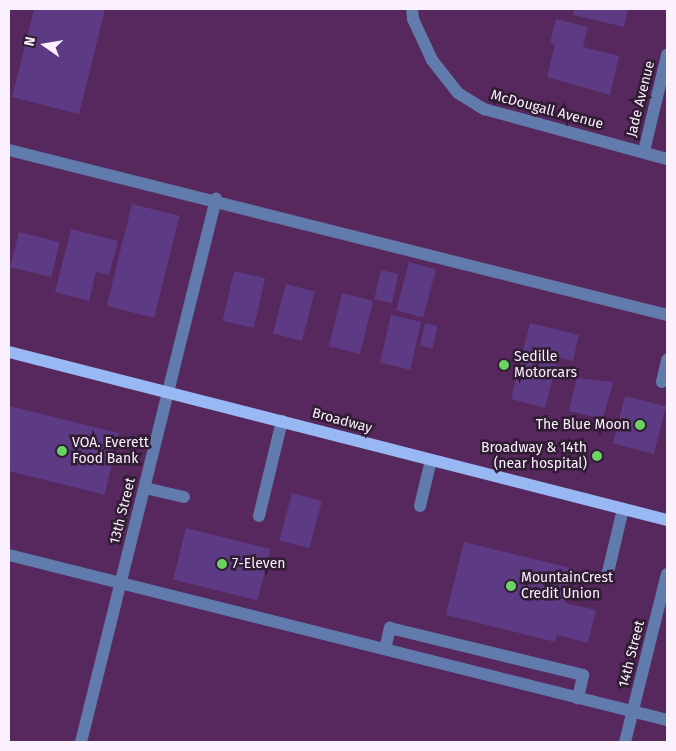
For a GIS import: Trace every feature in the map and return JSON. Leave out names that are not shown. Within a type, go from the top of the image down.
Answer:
[{"type":"main road","name":"Broadway","points":[[9,352],[667,520]]},
{"type":"street","name":"McDougall Avenue","points":[[412,9],[413,19],[432,60],[458,94],[484,109],[644,150],[667,159]]},
{"type":"street","name":"Jade Avenue","points":[[644,150],[667,55]]},
{"type":"street","points":[[9,150],[216,199],[667,315]]},
{"type":"street","name":"13th Street","points":[[82,742],[216,199]]},
{"type":"street","points":[[662,382],[667,360]]},
{"type":"street","points":[[259,516],[282,421]]},
{"type":"street","points":[[420,506],[431,460]]},
{"type":"street","points":[[145,488],[184,497]]},
{"type":"street","points":[[608,572],[622,509]]},
{"type":"street","points":[[9,555],[667,720]]},
{"type":"street","name":"14th Street","points":[[625,742],[667,574]]},
{"type":"street","points":[[384,649],[390,628],[583,676],[578,698]]},
{"type":"building","points":[[34,9],[105,9],[79,114],[12,97]]},
{"type":"building","points":[[574,9],[628,9],[624,27],[573,15]]},
{"type":"building","points":[[556,19],[588,27],[583,47],[619,56],[610,95],[547,77],[555,44],[550,43]]},
{"type":"building","points":[[132,204],[180,216],[154,318],[107,306]]},
{"type":"building","points":[[71,229],[118,241],[109,275],[96,272],[89,301],[55,292]]},
{"type":"building","points":[[19,232],[60,242],[51,277],[10,267]]},
{"type":"building","points":[[409,262],[436,269],[423,318],[396,310]]},
{"type":"building","points":[[381,270],[399,274],[392,303],[374,299]]},
{"type":"building","points":[[234,271],[265,278],[254,328],[223,321]]},
{"type":"building","points":[[286,284],[315,292],[302,341],[273,333]]},
{"type":"building","points":[[342,293],[373,301],[360,354],[329,346]]},
{"type":"building","points":[[391,315],[421,322],[410,370],[380,363]]},
{"type":"building","points":[[425,323],[438,326],[432,348],[420,345]]},
{"type":"building","points":[[530,323],[579,335],[573,361],[558,357],[545,408],[511,399]]},
{"type":"building","points":[[577,378],[613,382],[603,419],[569,411]]},
{"type":"building","name":"The Blue Moon","points":[[625,396],[666,406],[654,454],[613,444]]},
{"type":"building","name":"VOA. Everett Food Bank","points":[[9,406],[120,434],[104,495],[9,471]]},
{"type":"building","points":[[292,493],[322,501],[309,548],[279,540]]},
{"type":"building","name":"7-Eleven","points":[[186,528],[270,549],[258,600],[173,579]]},
{"type":"building","name":"MountainCrest Credit Union","points":[[464,542],[574,569],[565,603],[596,610],[588,643],[557,635],[555,642],[446,615]]},
{"type":"place","name":"Sedille Motorcars","points":[[504,365]]},
{"type":"place","name":"The Blue Moon","points":[[640,425]]},
{"type":"place","name":"VOA. Everett Food Bank","points":[[62,451]]},
{"type":"place","name":"Broadway & 14th (near hospital)","points":[[597,456]]},
{"type":"place","name":"7-Eleven","points":[[222,564]]},
{"type":"place","name":"MountainCrest Credit Union","points":[[511,586]]}]
